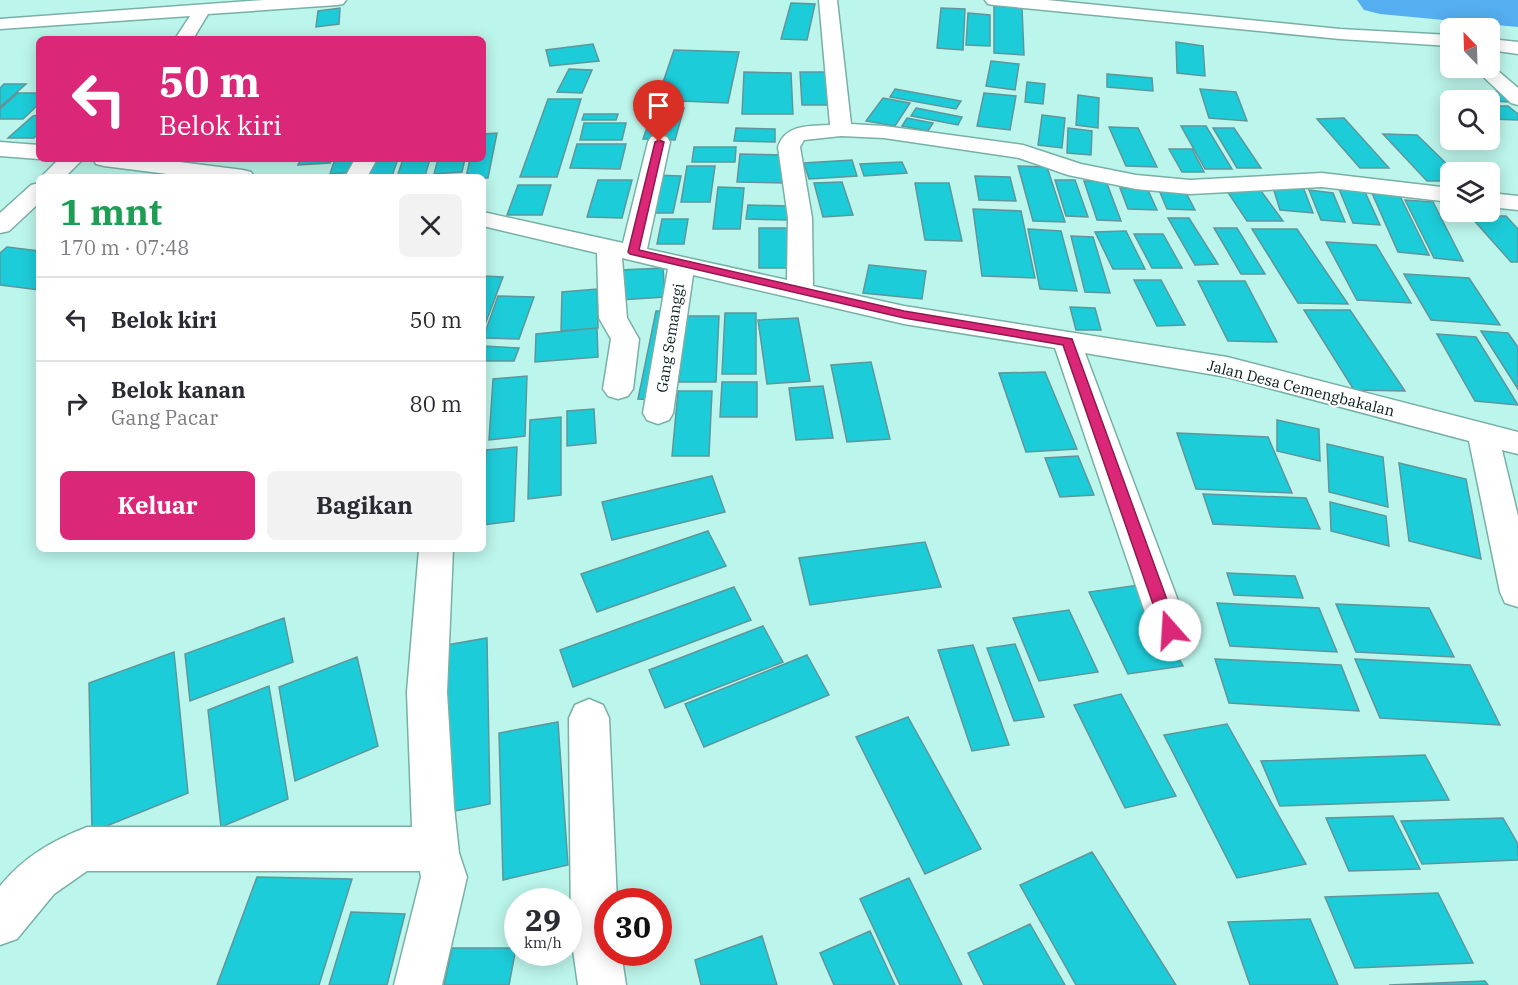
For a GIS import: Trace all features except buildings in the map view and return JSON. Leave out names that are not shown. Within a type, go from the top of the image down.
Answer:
[{"type":"street","points":[[0,24],[338,0]]},
{"type":"street","points":[[828,0],[841,130]]},
{"type":"street","points":[[994,0],[1340,34],[1440,40]]},
{"type":"street","points":[[186,36],[202,10]]},
{"type":"street","points":[[1500,46],[1518,48]]},
{"type":"street","points":[[1495,78],[1518,99]]},
{"type":"street","points":[[800,290],[800,218],[789,147],[791,140],[797,135],[809,133],[841,130],[884,132],[1023,152],[1069,168],[1136,182],[1190,187],[1322,180],[1440,194]]},
{"type":"street","points":[[618,388],[625,339],[613,318],[621,249],[659,142]]},
{"type":"street","points":[[0,149],[36,152]]},
{"type":"street","points":[[55,174],[69,162]]},
{"type":"street","points":[[127,162],[218,174]]},
{"type":"street","points":[[0,226],[36,193]]},
{"type":"street","points":[[1500,201],[1518,203]]},
{"type":"street","name":"Jalan Desa Cemengbakalan","points":[[486,220],[904,315],[1227,367],[1518,443]]},
{"type":"street","name":"Gang Semanggi","points":[[658,413],[682,263]]},
{"type":"street","points":[[1067,342],[1170,630]]},
{"type":"street","points":[[1483,435],[1518,592]]},
{"type":"street","points":[[418,985],[444,877],[437,853],[432,807],[427,692],[436,552]]},
{"type":"street","points":[[589,718],[595,936],[602,985]]},
{"type":"street","points":[[0,922],[38,876],[64,857],[87,849],[422,849],[437,853]]},
{"type":"waterway","points":[[1380,0],[1518,13]]},
{"type":"route","points":[[659,142],[634,252],[904,315],[1067,342],[1170,630]]}]
